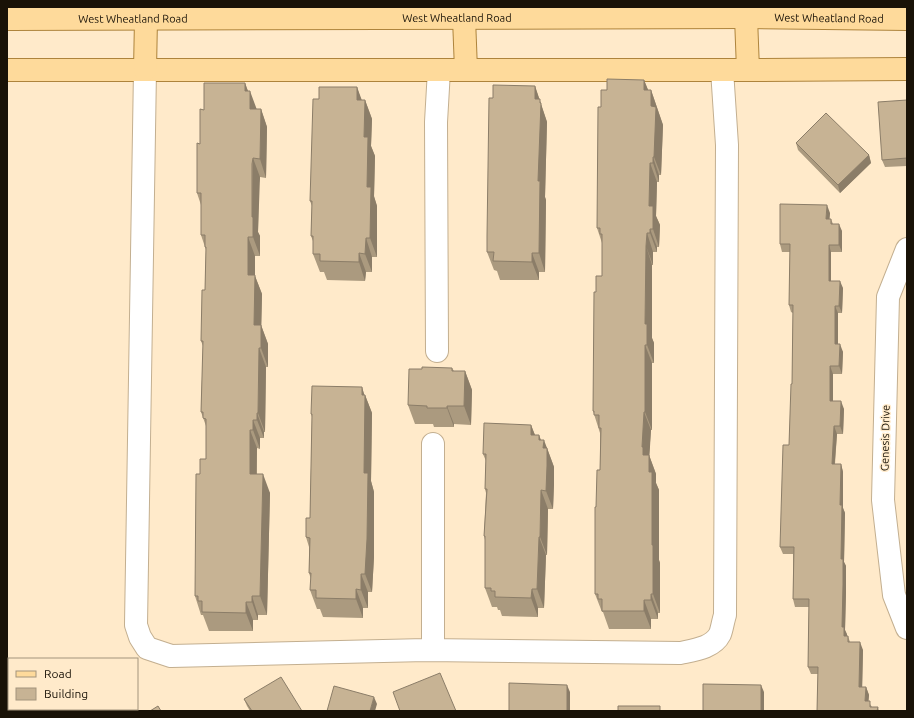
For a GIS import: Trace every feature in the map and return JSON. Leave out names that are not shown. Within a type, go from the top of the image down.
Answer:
[{"type":"main road","name":"West Wheatland Road","points":[[7,19],[746,17],[907,19]]},
{"type":"main road","points":[[746,17],[748,70]]},
{"type":"main road","points":[[464,18],[466,70]]},
{"type":"main road","points":[[145,70],[146,19]]},
{"type":"main road","points":[[7,70],[907,69]]},
{"type":"street","points":[[145,70],[136,625],[147,648],[171,656],[433,650],[680,653],[711,644],[719,635],[725,615],[727,145],[722,70]]},
{"type":"street","points":[[436,351],[436,122],[439,70]]},
{"type":"street","name":"Genesis Drive","points":[[907,249],[888,298],[883,500],[894,595],[907,628]]},
{"type":"street","points":[[432,444],[433,650]]},
{"type":"building","points":[[607,79],[644,80],[644,90],[651,90],[651,106],[656,107],[654,157],[653,163],[650,163],[649,206],[653,206],[653,229],[650,229],[650,233],[647,233],[646,246],[645,324],[647,324],[647,345],[645,345],[645,412],[642,447],[643,455],[649,455],[649,472],[652,472],[653,594],[651,594],[651,600],[644,600],[644,611],[602,611],[602,599],[598,599],[598,594],[595,594],[595,507],[597,470],[600,470],[601,428],[599,428],[599,415],[594,415],[593,411],[594,292],[596,292],[596,276],[602,276],[602,234],[600,234],[600,228],[597,228],[598,107],[601,107],[601,90],[607,90]]},
{"type":"building","points":[[204,83],[245,83],[245,91],[250,91],[250,109],[261,109],[260,159],[253,158],[252,164],[253,237],[248,237],[248,275],[255,275],[254,325],[261,325],[261,348],[259,348],[258,413],[257,420],[253,420],[253,430],[250,430],[250,474],[263,474],[260,596],[252,596],[252,602],[246,602],[246,613],[202,612],[202,601],[198,601],[198,596],[195,596],[196,474],[200,474],[200,459],[206,459],[206,419],[203,418],[203,412],[201,412],[203,341],[201,341],[202,290],[205,290],[206,247],[205,235],[201,235],[201,193],[197,193],[197,143],[200,144],[200,109],[204,110]]},
{"type":"building","points":[[493,85],[535,86],[535,99],[540,99],[541,103],[538,181],[540,181],[539,253],[532,253],[532,262],[493,261],[494,252],[487,252],[489,98],[493,98]]},
{"type":"building","points":[[319,87],[357,87],[357,100],[365,100],[364,137],[368,137],[367,187],[371,187],[370,238],[366,238],[365,254],[359,253],[359,262],[320,261],[320,254],[313,254],[313,236],[311,236],[312,201],[310,201],[313,99],[319,99]]},
{"type":"building","points":[[907,100],[907,158],[882,160],[878,102]]},
{"type":"building","points":[[826,113],[869,155],[838,185],[796,143]]},
{"type":"building","points":[[780,204],[827,205],[826,219],[831,219],[831,224],[839,224],[839,245],[829,245],[829,281],[840,281],[839,306],[835,306],[835,344],[840,344],[839,366],[830,366],[830,401],[841,401],[840,426],[834,426],[832,464],[841,464],[841,559],[843,559],[842,627],[844,627],[844,636],[848,636],[848,642],[860,642],[859,687],[866,687],[865,701],[870,701],[870,707],[878,707],[877,711],[817,711],[818,667],[808,667],[809,599],[793,599],[794,547],[780,547],[783,445],[789,445],[792,384],[793,305],[789,305],[790,244],[780,244]]},
{"type":"building","points":[[422,367],[452,368],[452,371],[465,371],[464,406],[427,408],[427,406],[408,405],[409,369],[422,369]]},
{"type":"building","points":[[312,386],[362,387],[362,395],[365,395],[364,473],[368,473],[367,539],[365,574],[361,574],[361,590],[356,589],[356,599],[316,598],[316,590],[310,590],[310,538],[306,537],[306,518],[310,518]]},
{"type":"building","points":[[484,423],[531,425],[531,435],[539,435],[539,440],[544,440],[543,448],[547,448],[546,491],[541,490],[537,589],[532,589],[531,598],[495,597],[495,591],[491,591],[491,588],[485,588],[484,536],[487,489],[485,489],[486,454],[483,454]]},
{"type":"building","points":[[440,673],[456,711],[400,711],[393,692]]},
{"type":"building","points":[[281,677],[302,711],[252,711],[244,699]]},
{"type":"building","points":[[509,683],[567,685],[567,711],[509,711]]},
{"type":"building","points":[[703,684],[761,685],[761,711],[703,711]]},
{"type":"building","points":[[334,686],[374,697],[370,711],[327,711]]},
{"type":"building","points":[[7,690],[8,710],[107,710],[107,711],[7,711]]},
{"type":"building","points":[[158,706],[161,711],[150,711]]},
{"type":"building","points":[[618,706],[660,706],[660,711],[618,711]]}]
